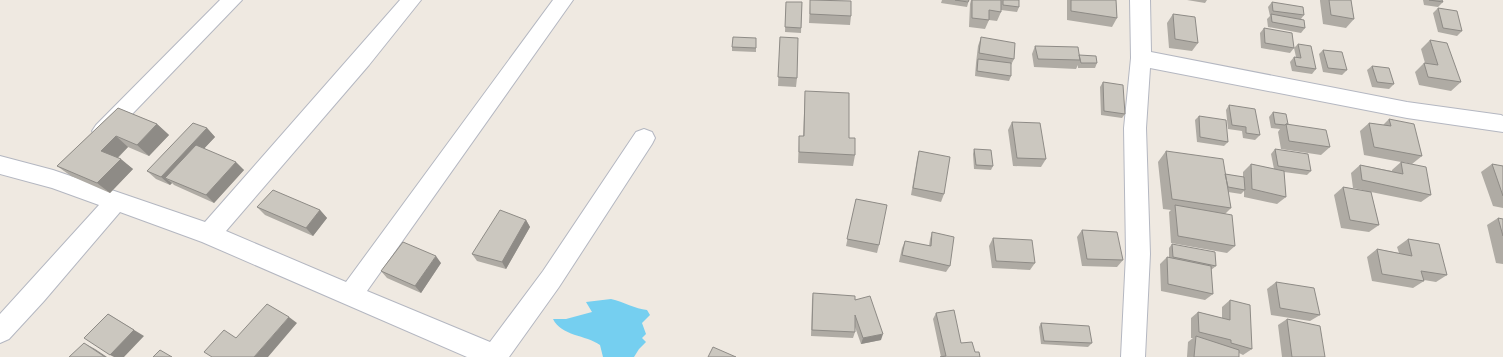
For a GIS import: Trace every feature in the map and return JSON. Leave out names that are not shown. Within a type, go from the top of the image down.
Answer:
[{"type":"street","points":[[87,146],[232,0]]},
{"type":"street","points":[[209,234],[272,160],[360,62],[411,0]]},
{"type":"street","points":[[351,294],[563,0]]},
{"type":"street","points":[[1133,357],[1138,254],[1135,128],[1141,58],[1140,0]]},
{"type":"street","points":[[1141,58],[1407,110],[1501,124]]},
{"type":"street","points":[[0,165],[53,180],[209,234],[494,357],[550,279],[644,138]]},
{"type":"street","points":[[53,180],[70,163]]},
{"type":"street","points":[[0,331],[36,293],[115,202]]},
{"type":"water","points":[[611,299],[647,310],[650,315],[642,323],[646,334],[642,338],[646,342],[634,357],[603,357],[600,345],[562,329],[553,319],[566,319],[592,312],[586,302]]},
{"type":"building","points":[[810,0],[851,1],[851,16],[810,14]]},
{"type":"building","points":[[955,0],[969,0],[968,2]]},
{"type":"building","points":[[972,0],[1001,0],[1001,12],[989,10],[989,20],[972,18]]},
{"type":"building","points":[[1003,0],[1019,0],[1019,7],[1003,5]]},
{"type":"building","points":[[1071,0],[1116,0],[1117,18],[1071,11]]},
{"type":"building","points":[[1329,0],[1351,0],[1354,19],[1331,15]]},
{"type":"building","points":[[1429,0],[1442,0],[1443,2]]},
{"type":"building","points":[[786,2],[802,2],[801,28],[785,27]]},
{"type":"building","points":[[1272,2],[1303,7],[1304,15],[1273,11]]},
{"type":"building","points":[[1438,8],[1457,11],[1462,31],[1443,28]]},
{"type":"building","points":[[1173,14],[1195,17],[1198,43],[1175,39]]},
{"type":"building","points":[[1271,14],[1304,20],[1305,28],[1272,22]]},
{"type":"building","points":[[1264,28],[1292,33],[1294,48],[1265,43]]},
{"type":"building","points":[[733,37],[756,38],[756,48],[732,47]]},
{"type":"building","points":[[780,37],[798,38],[797,78],[778,77]]},
{"type":"building","points":[[981,37],[1015,43],[1014,59],[979,53]]},
{"type":"building","points":[[1430,40],[1447,43],[1461,82],[1428,77],[1424,63],[1438,65]]},
{"type":"building","points":[[1298,44],[1311,46],[1316,69],[1296,66],[1294,57],[1301,58]]},
{"type":"building","points":[[1035,46],[1078,47],[1080,60],[1038,59]]},
{"type":"building","points":[[1323,50],[1342,52],[1347,70],[1328,68]]},
{"type":"building","points":[[1079,55],[1096,56],[1097,63],[1081,63]]},
{"type":"building","points":[[978,59],[1011,63],[1011,76],[977,71]]},
{"type":"building","points":[[1372,66],[1389,68],[1394,84],[1377,82]]},
{"type":"building","points":[[1103,82],[1123,85],[1125,114],[1104,111]]},
{"type":"building","points":[[805,91],[849,93],[849,138],[855,138],[855,155],[799,152],[799,136],[804,136]]},
{"type":"building","points":[[1229,105],[1255,109],[1260,135],[1246,133],[1246,127],[1232,125]]},
{"type":"building","points":[[118,108],[157,124],[137,145],[116,136],[101,151],[121,159],[97,183],[57,166]]},
{"type":"building","points":[[1273,112],[1286,114],[1288,124],[1275,124]]},
{"type":"building","points":[[1199,116],[1226,120],[1228,142],[1200,137]]},
{"type":"building","points":[[1389,119],[1414,124],[1422,156],[1374,147],[1369,123],[1391,126]]},
{"type":"building","points":[[1012,122],[1040,123],[1046,159],[1017,158]]},
{"type":"building","points":[[193,123],[207,128],[161,177],[147,171]]},
{"type":"building","points":[[1286,124],[1326,130],[1330,147],[1289,141]]},
{"type":"building","points":[[196,145],[236,162],[206,195],[165,178]]},
{"type":"building","points":[[974,149],[991,150],[993,166],[976,165]]},
{"type":"building","points":[[1275,149],[1308,154],[1311,171],[1278,166]]},
{"type":"building","points":[[919,151],[950,157],[944,194],[913,188]]},
{"type":"building","points":[[1166,151],[1223,159],[1231,208],[1172,199]]},
{"type":"building","points":[[1401,162],[1426,167],[1431,195],[1362,180],[1360,165],[1403,174]]},
{"type":"building","points":[[1251,164],[1284,171],[1286,197],[1252,189]]},
{"type":"building","points":[[1492,164],[1503,166],[1503,196]]},
{"type":"building","points":[[1225,174],[1244,177],[1245,190],[1228,187]]},
{"type":"building","points":[[1343,187],[1371,192],[1379,225],[1350,220]]},
{"type":"building","points":[[273,190],[320,210],[306,228],[257,207]]},
{"type":"building","points":[[856,199],[887,205],[879,245],[847,239]]},
{"type":"building","points":[[1175,205],[1232,215],[1235,246],[1178,236]]},
{"type":"building","points":[[500,210],[526,220],[502,262],[472,254]]},
{"type":"building","points":[[1498,218],[1503,219],[1503,236]]},
{"type":"building","points":[[1082,230],[1117,232],[1123,260],[1087,259]]},
{"type":"building","points":[[932,232],[954,237],[950,266],[902,255],[905,241],[931,246]]},
{"type":"building","points":[[993,238],[1032,240],[1035,263],[996,261]]},
{"type":"building","points":[[1408,239],[1439,244],[1447,275],[1421,271],[1424,281],[1382,274],[1377,249],[1412,256]]},
{"type":"building","points":[[403,242],[436,256],[415,286],[381,271]]},
{"type":"building","points":[[1172,244],[1215,252],[1216,266],[1173,257]]},
{"type":"building","points":[[1167,257],[1211,266],[1213,294],[1168,284]]},
{"type":"building","points":[[1276,282],[1314,288],[1320,315],[1280,308]]},
{"type":"building","points":[[813,293],[855,296],[855,300],[870,296],[883,334],[863,338],[855,315],[855,332],[812,330]]},
{"type":"building","points":[[1230,300],[1250,305],[1252,349],[1231,343],[1231,340],[1199,332],[1198,312],[1230,320]]},
{"type":"building","points":[[267,304],[289,317],[254,357],[212,357],[204,352],[224,330],[236,338]]},
{"type":"building","points":[[954,310],[961,343],[972,342],[975,352],[979,352],[980,357],[940,357],[946,356],[936,313]]},
{"type":"building","points":[[108,314],[134,330],[110,355],[84,338]]},
{"type":"building","points":[[1287,319],[1320,326],[1325,357],[1292,357]]},
{"type":"building","points":[[1041,323],[1089,326],[1092,343],[1044,341]]},
{"type":"building","points":[[1196,336],[1239,350],[1239,357],[1194,357]]},
{"type":"building","points":[[84,343],[105,357],[69,357]]},
{"type":"building","points":[[713,347],[736,357],[708,357]]},
{"type":"building","points":[[160,350],[172,357],[153,357]]}]
